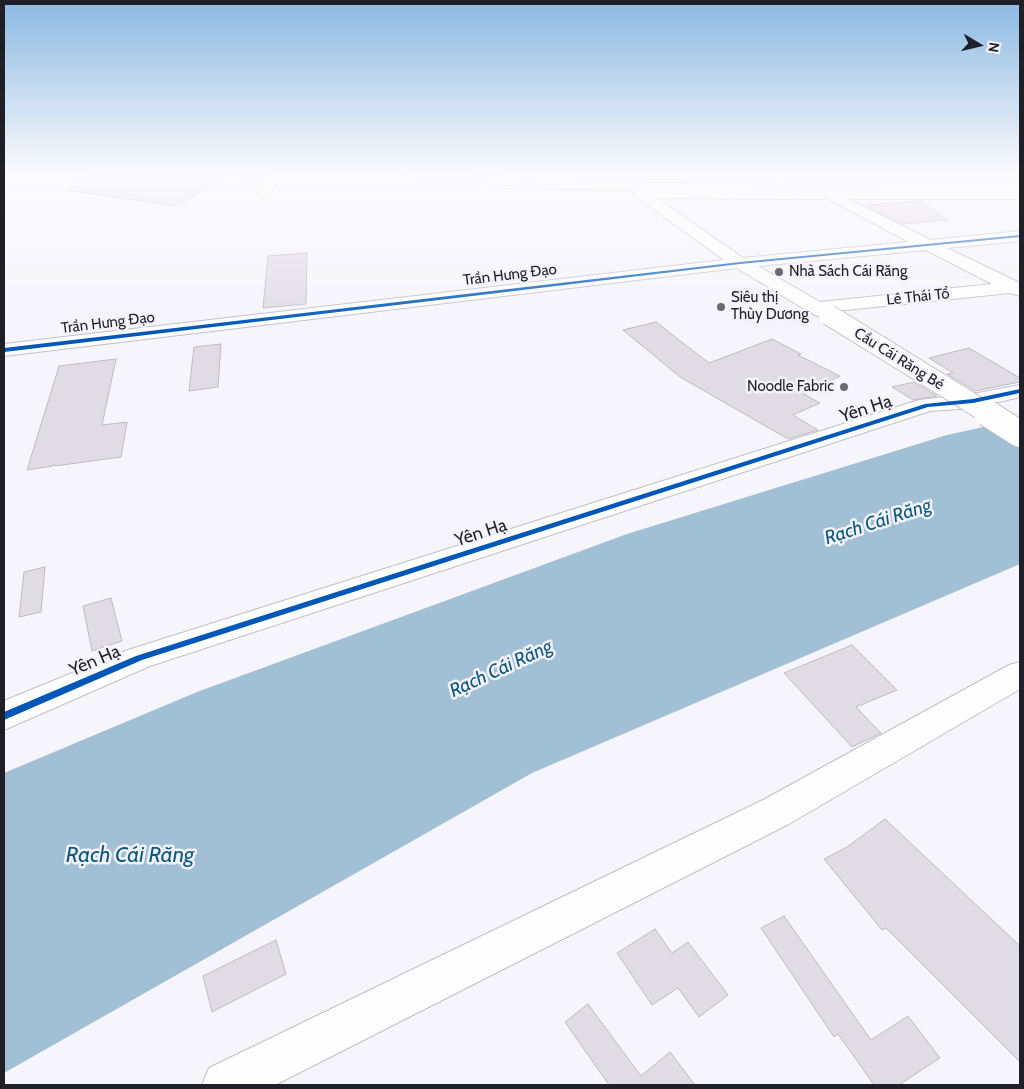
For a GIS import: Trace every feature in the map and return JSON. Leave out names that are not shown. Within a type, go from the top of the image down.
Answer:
[{"type":"main road","name":"Cầu Cái Răng Bé","points":[[686,225],[740,263],[1020,434]]},
{"type":"main road","points":[[887,225],[1018,288]]},
{"type":"main road","name":"Trần Hưng Đạo","points":[[4,350],[740,263],[1020,236]]},
{"type":"main road","name":"Lê Thái Tổ","points":[[823,312],[1018,288]]},
{"type":"main road","name":"Yên Hạ","points":[[4,716],[148,655],[927,405],[973,401],[1020,391]]},
{"type":"main road","points":[[226,1085],[776,812],[1020,674]]},
{"type":"water","name":"Rạch Cái Răng","points":[[1020,419],[1020,564],[532,773],[4,1073],[4,773],[197,692],[627,534],[947,435]]},
{"type":"building","points":[[307,253],[306,304],[263,308],[268,256]]},
{"type":"building","points":[[656,322],[709,363],[772,339],[801,354],[798,355],[840,376],[804,394],[820,403],[793,415],[818,430],[788,439],[680,377],[623,330]]},
{"type":"building","points":[[221,344],[218,387],[189,391],[194,347]]},
{"type":"building","points":[[969,348],[1020,378],[1020,382],[975,391],[947,374],[953,373],[929,358]]},
{"type":"building","points":[[116,359],[102,425],[127,422],[121,457],[55,466],[53,464],[53,466],[27,470],[59,366]]},
{"type":"building","points":[[914,382],[937,396],[913,400],[892,387]]},
{"type":"building","points":[[45,567],[41,612],[19,617],[24,572]]},
{"type":"building","points":[[111,598],[122,641],[92,651],[83,606]]},
{"type":"building","points":[[852,645],[897,690],[856,707],[881,733],[852,747],[784,673]]},
{"type":"building","points":[[885,819],[1020,946],[1020,1062],[886,928],[882,930],[824,859],[847,847]]},
{"type":"building","points":[[784,916],[871,1040],[908,1016],[940,1058],[899,1085],[874,1085],[838,1034],[834,1037],[761,928]]},
{"type":"building","points":[[655,929],[672,953],[688,942],[728,995],[699,1017],[678,988],[652,1005],[617,953]]},
{"type":"building","points":[[276,940],[286,974],[212,1012],[203,976]]},
{"type":"building","points":[[588,1004],[641,1076],[670,1052],[695,1085],[609,1085],[565,1022]]},
{"type":"cycle path","points":[[4,350],[740,263],[1020,236]]},
{"type":"cycle path","points":[[4,716],[139,658],[927,405],[973,401],[1020,391]]},
{"type":"place","name":"Nhà Sách Cái Răng","points":[[779,272]]},
{"type":"place","name":"Siêu thị Thùy Dương","points":[[721,307]]},
{"type":"place","name":"Noodle Fabric","points":[[844,387]]}]
